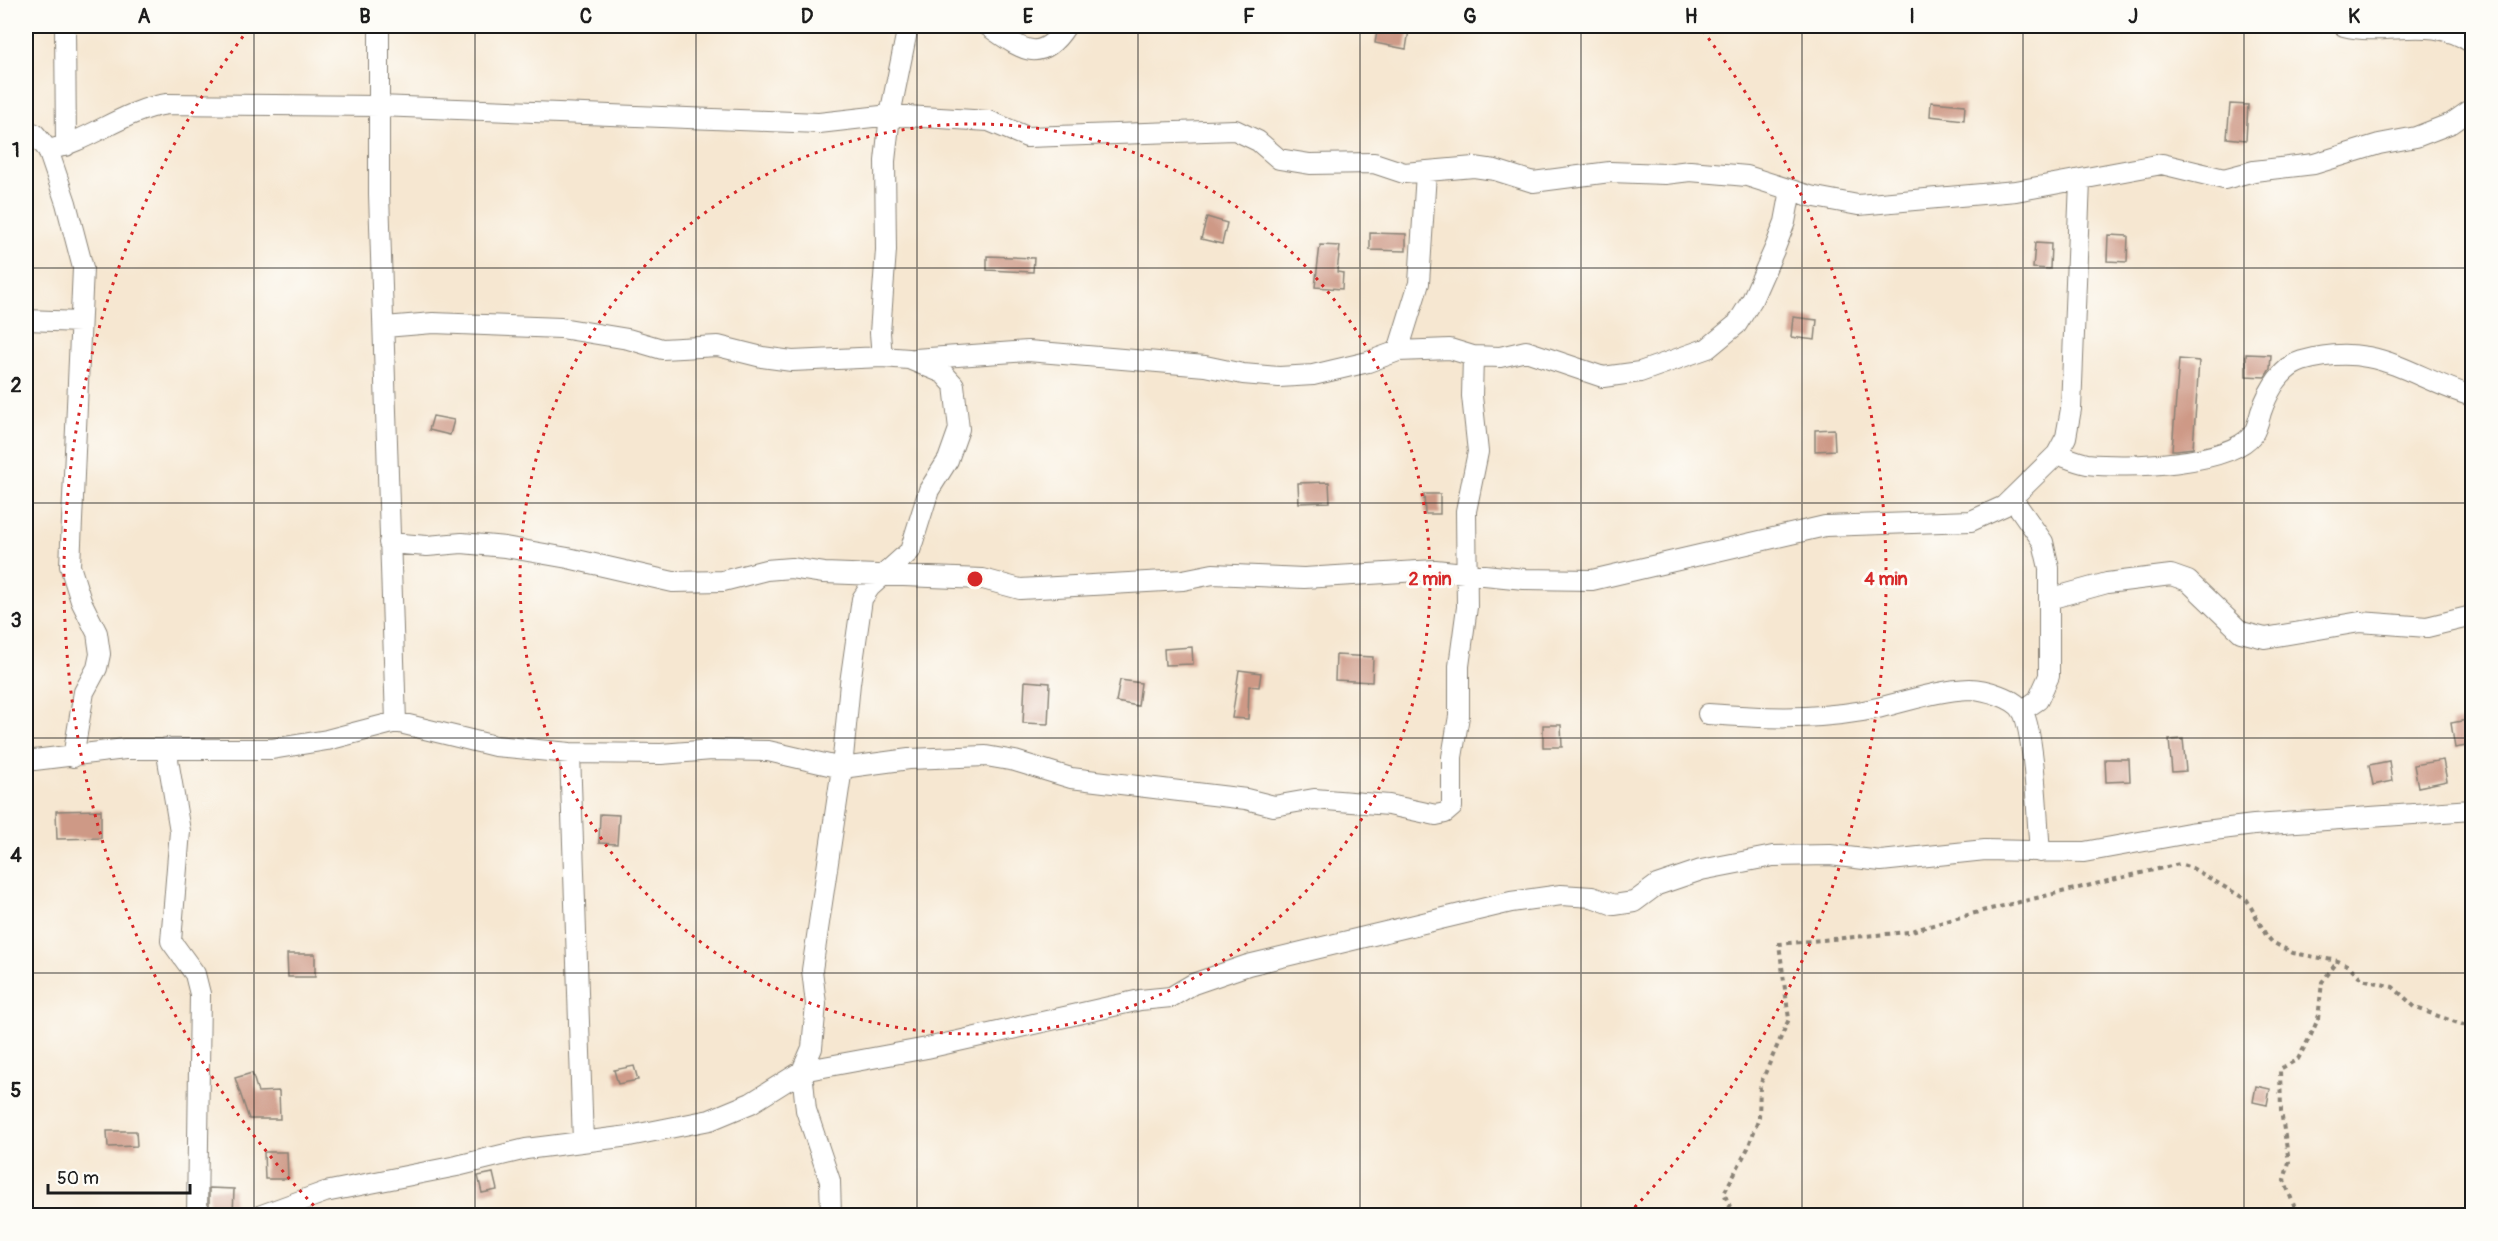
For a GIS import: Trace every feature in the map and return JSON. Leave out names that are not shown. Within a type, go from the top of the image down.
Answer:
[{"type":"street","points":[[65,26],[57,148],[66,203],[83,268],[70,566],[81,601],[97,633],[100,654],[97,668],[84,692],[73,757]]},
{"type":"street","points":[[379,26],[378,106],[396,722]]},
{"type":"street","points":[[882,357],[880,333],[886,249],[885,161],[890,115],[908,26]]},
{"type":"street","points":[[988,26],[1022,49],[1042,51],[1057,40],[1066,26]]},
{"type":"street","points":[[2344,26],[2358,29],[2422,26],[2467,35]]},
{"type":"street","points":[[57,148],[151,106],[378,106],[819,123],[890,115],[989,121],[1027,137],[1235,130],[1258,141],[1279,159],[1310,164],[1374,163],[1404,172],[1426,173],[1474,167],[1495,170],[1533,182],[1610,172],[1665,174],[1690,171],[1747,176],[1791,190],[1858,205],[2016,191],[2080,181],[2162,164],[2203,176],[2224,179],[2254,171],[2314,164],[2379,144],[2416,136],[2452,123],[2472,109]]},
{"type":"street","points":[[26,130],[57,148]]},
{"type":"street","points":[[1398,351],[1419,283],[1426,173]]},
{"type":"street","points":[[389,543],[427,546],[462,543],[505,547],[568,558],[673,582],[723,581],[766,570],[791,568],[884,576],[983,579],[1020,589],[1183,580],[1213,574],[1304,578],[1425,571],[1466,572],[1524,579],[1592,580],[1826,526],[1971,521],[2004,506],[2057,454],[2066,437],[2071,409],[2080,181]]},
{"type":"street","points":[[385,327],[433,323],[551,328],[604,334],[662,349],[718,346],[762,357],[792,360],[882,357],[909,359],[1028,351],[1205,366],[1243,374],[1279,376],[1313,375],[1398,351],[1450,349],[1473,356],[1500,357],[1526,351],[1603,377],[1640,372],[1708,348],[1737,324],[1752,300],[1785,222],[1791,190]]},
{"type":"street","points":[[26,320],[80,322]]},
{"type":"street","points":[[2057,454],[2086,464],[2128,465],[2215,457],[2240,447],[2254,432],[2264,403],[2286,369],[2301,362],[2324,358],[2358,355],[2379,358],[2472,396]]},
{"type":"street","points":[[26,761],[125,749],[272,749],[327,740],[396,722],[495,746],[570,753],[661,754],[712,750],[768,752],[842,768],[909,759],[986,756],[1015,760],[1071,778],[1246,799],[1274,806],[1314,799],[1389,805],[1436,814],[1445,813],[1452,807],[1452,757],[1459,716],[1459,666],[1467,607],[1466,511],[1478,452],[1472,396],[1473,356]]},
{"type":"street","points":[[831,1215],[831,1181],[806,1110],[802,1071],[812,1048],[816,1004],[812,970],[842,768],[850,683],[862,599],[870,587],[910,551],[929,490],[948,460],[959,429],[954,385],[943,374],[909,359]]},
{"type":"street","points":[[2012,498],[2043,542],[2049,568],[2049,676],[2038,700],[2022,711]]},
{"type":"street","points":[[2049,599],[2107,583],[2171,574],[2188,581],[2241,632],[2265,638],[2360,622],[2427,627],[2472,616]]},
{"type":"street","points":[[1708,714],[1783,720],[1828,717],[1972,689],[2015,703],[2022,711],[2031,760],[2040,852]]},
{"type":"street","points":[[166,748],[180,831],[171,941],[195,974],[200,994],[196,1215]]},
{"type":"street","points":[[570,753],[583,1142]]},
{"type":"street","points":[[259,1215],[325,1192],[457,1166],[526,1149],[583,1142],[710,1120],[751,1103],[802,1071],[927,1048],[1140,1000],[1171,997],[1193,984],[1248,965],[1511,902],[1561,895],[1592,897],[1614,905],[1634,902],[1657,885],[1701,870],[1773,856],[1830,855],[1881,861],[1985,850],[2084,852],[2189,833],[2254,825],[2472,810]]},
{"type":"path","points":[[1734,1215],[1725,1193],[1748,1148],[1759,1118],[1760,1085],[1790,1019],[1779,944],[1908,932],[1982,911],[2179,864],[2192,868],[2247,900],[2266,935],[2272,942],[2293,954],[2338,961],[2349,966],[2361,979],[2393,987],[2416,1008],[2472,1029]]},
{"type":"path","points":[[2298,1215],[2284,1180],[2289,1161],[2281,1110],[2280,1069],[2298,1059],[2307,1043],[2318,1019],[2322,982],[2338,961]]},
{"type":"building","points":[[1378,26],[1403,26],[1402,29],[1409,30],[1406,49],[1375,43]]},
{"type":"building","points":[[1931,102],[1965,105],[1964,120],[1930,116]]},
{"type":"building","points":[[2230,104],[2248,105],[2246,140],[2227,138]]},
{"type":"building","points":[[1207,217],[1227,223],[1222,244],[1201,239]]},
{"type":"building","points":[[1370,233],[1406,234],[1406,251],[1370,250]]},
{"type":"building","points":[[2108,235],[2128,236],[2127,262],[2107,261]]},
{"type":"building","points":[[2035,243],[2051,244],[2050,269],[2033,268]]},
{"type":"building","points":[[1320,245],[1340,246],[1337,272],[1343,273],[1342,289],[1315,287]]},
{"type":"building","points":[[987,256],[1034,258],[1033,272],[987,270]]},
{"type":"building","points":[[1793,317],[1817,320],[1815,340],[1791,337]]},
{"type":"building","points":[[2246,354],[2271,355],[2270,369],[2265,377],[2246,376]]},
{"type":"building","points":[[2179,359],[2199,361],[2193,448],[2172,450]]},
{"type":"building","points":[[433,416],[454,420],[450,435],[429,430]]},
{"type":"building","points":[[1834,429],[1835,450],[1815,451],[1815,430]]},
{"type":"building","points":[[1329,482],[1330,502],[1299,503],[1298,483]]},
{"type":"building","points":[[1424,494],[1440,494],[1440,514],[1425,514]]},
{"type":"building","points":[[1192,647],[1193,664],[1165,665],[1164,649]]},
{"type":"building","points":[[1336,655],[1373,657],[1372,682],[1335,680]]},
{"type":"building","points":[[1239,670],[1261,673],[1259,687],[1249,686],[1248,719],[1232,718]]},
{"type":"building","points":[[1120,680],[1141,683],[1138,706],[1116,702]]},
{"type":"building","points":[[1025,681],[1050,683],[1048,724],[1023,723]]},
{"type":"building","points":[[2472,719],[2472,745],[2455,748],[2451,723]]},
{"type":"building","points":[[1543,725],[1561,725],[1562,747],[1543,747]]},
{"type":"building","points":[[2183,739],[2186,771],[2172,772],[2169,740]]},
{"type":"building","points":[[2105,759],[2129,759],[2130,781],[2106,782]]},
{"type":"building","points":[[2443,760],[2447,781],[2418,787],[2414,765]]},
{"type":"building","points":[[2389,761],[2392,781],[2373,785],[2369,765]]},
{"type":"building","points":[[101,810],[101,838],[57,839],[56,811]]},
{"type":"building","points":[[600,814],[619,815],[617,844],[599,843]]},
{"type":"building","points":[[287,954],[315,954],[315,977],[288,977]]},
{"type":"building","points":[[634,1066],[638,1080],[618,1084],[614,1070]]},
{"type":"building","points":[[252,1073],[258,1092],[279,1091],[280,1119],[249,1119],[235,1078]]},
{"type":"building","points":[[2256,1086],[2270,1089],[2267,1105],[2253,1102]]},
{"type":"building","points":[[107,1131],[136,1131],[137,1146],[108,1147]]},
{"type":"building","points":[[264,1152],[287,1152],[288,1179],[265,1179]]},
{"type":"building","points":[[493,1173],[497,1190],[482,1193],[478,1176]]},
{"type":"building","points":[[209,1188],[234,1189],[233,1215],[209,1215]]}]
